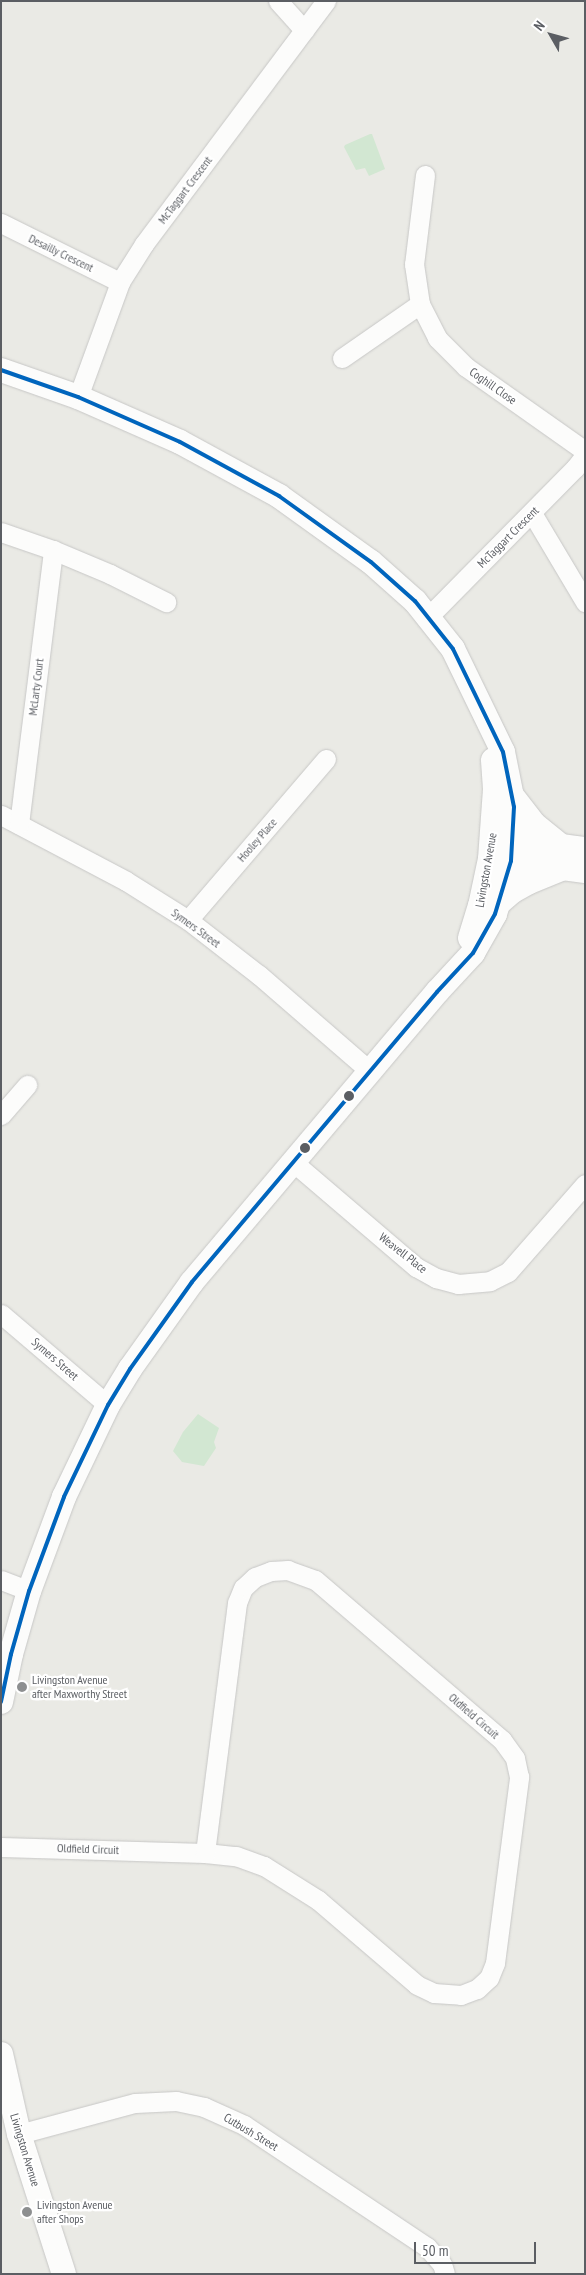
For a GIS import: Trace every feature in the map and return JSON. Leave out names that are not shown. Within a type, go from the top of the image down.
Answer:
[{"type":"street","points":[[278,1],[304,30]]},
{"type":"street","name":"McTaggart Crescent","points":[[78,397],[120,282],[144,244],[326,1]]},
{"type":"street","name":"Coghill Close","points":[[425,175],[414,264],[420,304],[437,338],[459,361],[585,450]]},
{"type":"street","name":"Desailly Crescent","points":[[1,223],[120,282]]},
{"type":"street","points":[[342,358],[420,304]]},
{"type":"street","name":"Livingston Avenue","points":[[1,370],[78,397],[180,442],[279,496],[371,562],[415,601],[429,616],[453,649],[484,709],[503,752],[514,797],[502,849],[470,936],[458,964],[437,992]]},
{"type":"street","name":"McTaggart Crescent","points":[[429,616],[532,513],[585,455]]},
{"type":"street","points":[[532,513],[585,602]]},
{"type":"street","points":[[1,532],[54,550],[110,574],[166,602]]},
{"type":"street","name":"McLarty Court","points":[[19,824],[54,550]]},
{"type":"street","name":"Livingston Avenue","points":[[1,1702],[11,1654],[29,1591],[64,1496],[108,1405],[182,1294],[437,992],[473,953],[485,934],[499,903],[502,849],[493,765],[484,709]]},
{"type":"street","name":"Hooley Place","points":[[188,920],[326,759]]},
{"type":"street","points":[[514,797],[534,824],[570,862]]},
{"type":"street","name":"Symers Street","points":[[1,815],[126,882],[188,920],[259,976],[370,1071]]},
{"type":"street","points":[[502,849],[570,862]]},
{"type":"street","points":[[499,903],[513,891],[570,862],[585,850]]},
{"type":"street","points":[[1,1115],[27,1085]]},
{"type":"street","name":"Weavell Place","points":[[293,1162],[416,1267],[436,1278],[458,1284],[485,1282],[508,1272],[585,1184]]},
{"type":"street","name":"Symers Street","points":[[1,1314],[108,1405]]},
{"type":"street","name":"Oldfield Circuit","points":[[1,1847],[205,1853],[236,1856],[264,1866],[318,1900],[417,1985],[434,1993],[461,1994],[477,1988],[489,1978],[495,1963],[519,1777],[515,1758],[502,1740],[315,1580],[288,1570],[270,1571],[255,1577],[243,1588],[237,1602],[205,1853]]},
{"type":"street","points":[[1,1580],[29,1591]]},
{"type":"street","name":"Livingston Avenue","points":[[1,2054],[19,2134],[64,2274]]},
{"type":"street","name":"Cutbush Street","points":[[19,2134],[135,2102],[176,2101],[204,2107],[244,2126],[427,2247],[442,2264],[445,2274]]},
{"type":"green space","points":[[372,134],[385,169],[369,176],[365,168],[356,170],[344,147]]},
{"type":"green space","points":[[198,1414],[219,1428],[214,1442],[216,1448],[204,1466],[182,1462],[173,1451],[183,1432]]},
{"type":"transit line","points":[[1,370],[78,397],[180,442],[279,496],[371,562],[415,601],[453,649],[503,752],[514,807],[511,861],[495,914],[473,953],[437,992],[192,1282],[130,1369],[108,1405],[64,1497],[29,1591],[11,1654],[1,1702]]},
{"type":"place","name":"Livingston Avenue after Maxworthy Street","points":[[22,1687]]},
{"type":"place","name":"Livingston Avenue after Shops","points":[[27,2212]]}]
